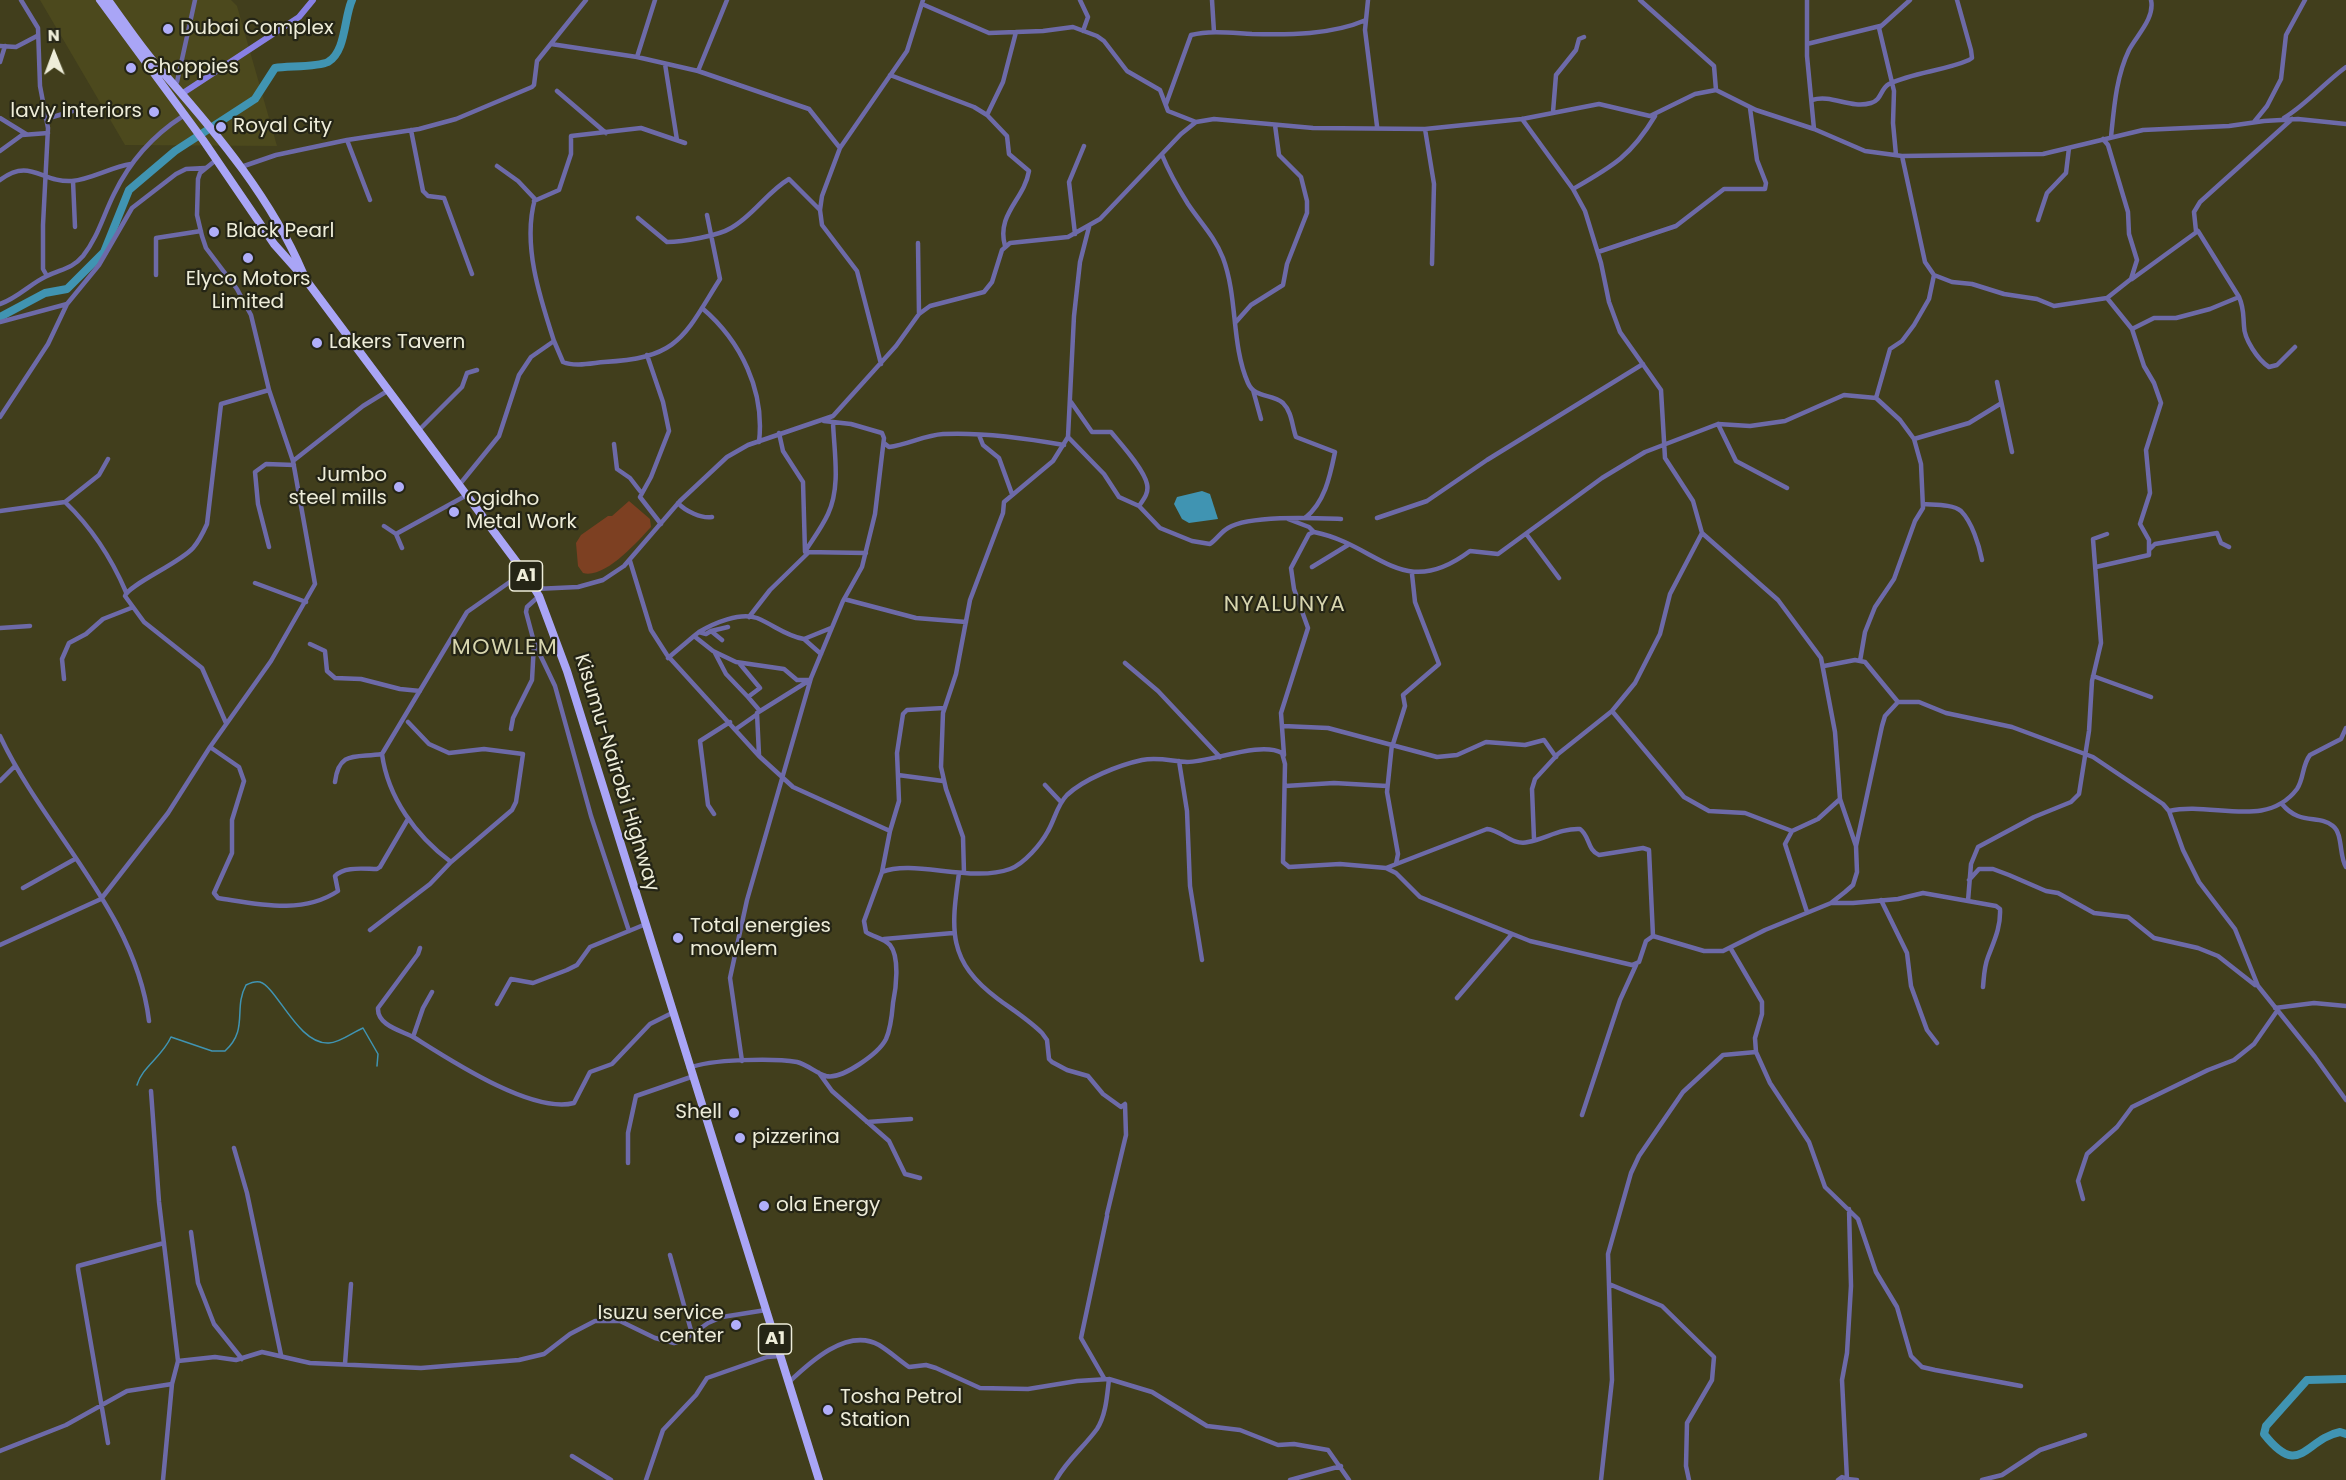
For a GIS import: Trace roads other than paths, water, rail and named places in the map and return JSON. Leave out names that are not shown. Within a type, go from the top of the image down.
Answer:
[{"type":"highway","name":"A1","points":[[100,0],[183,116],[203,140],[270,239],[306,280]]},
{"type":"highway","name":"A1","points":[[108,0],[166,77],[183,93],[216,134],[283,231],[306,280]]},
{"type":"highway","points":[[270,239],[283,231]]},
{"type":"highway","name":"Kisumu-Nairobi Highway","points":[[306,280],[460,484],[537,593],[567,671],[646,924]]},
{"type":"highway","name":"A1","points":[[646,924],[691,1077],[819,1480]]},
{"type":"main road","points":[[183,93],[300,17],[313,0]]},
{"type":"street","points":[[21,0],[36,24],[40,86],[48,133],[43,225],[43,269],[48,276]]},
{"type":"street","points":[[177,82],[195,0]]},
{"type":"street","points":[[239,167],[276,155],[347,140],[411,130],[456,119],[532,87],[535,81],[536,64],[586,0]]},
{"type":"street","points":[[637,57],[655,0]]},
{"type":"street","points":[[698,71],[727,0]]},
{"type":"street","points":[[1080,0],[1088,17],[1083,31]]},
{"type":"street","points":[[1212,0],[1214,32]]},
{"type":"street","points":[[1368,0],[1366,20],[1377,126]]},
{"type":"street","points":[[1640,0],[1714,66],[1716,90]]},
{"type":"street","points":[[1807,0],[1807,44],[1814,129]]},
{"type":"street","points":[[1807,44],[1880,26],[1910,0]]},
{"type":"street","points":[[1812,100],[1824,97],[1859,105],[1871,103],[1879,100],[1885,88],[1892,84],[1940,67],[1962,64],[1972,58],[1958,0]]},
{"type":"street","points":[[2111,137],[2117,88],[2128,52],[2150,17],[2151,0]]},
{"type":"street","points":[[2254,122],[2267,106],[2281,79],[2286,35],[2306,0]]},
{"type":"street","points":[[881,364],[856,271],[822,225],[820,210],[822,196],[840,148],[907,51],[922,2],[986,32],[1073,27],[1083,31],[1104,41],[1127,71],[1160,90],[1168,111],[1196,122],[1214,119],[1313,128],[1377,126],[1425,129],[1521,119],[1599,104],[1645,116],[1655,116],[1695,94],[1716,90],[1750,108],[1814,129],[1865,151],[1899,156],[2022,156],[2068,148],[2143,130],[2229,126],[2281,119],[2346,124]]},
{"type":"street","points":[[1166,104],[1190,36],[1214,32],[1286,35],[1335,29],[1366,20]]},
{"type":"street","points":[[1880,26],[1892,84],[1899,156],[1925,262],[1934,275],[2004,294],[2037,299],[2054,306],[2107,298],[2196,231]]},
{"type":"street","points":[[987,115],[1003,82],[1016,32]]},
{"type":"street","points":[[0,62],[2,46],[16,47],[37,36]]},
{"type":"street","points":[[1552,112],[1556,75],[1576,50],[1579,39],[1584,37]]},
{"type":"street","points":[[550,44],[637,57],[698,71],[808,109],[840,148]]},
{"type":"street","points":[[665,64],[677,140]]},
{"type":"street","points":[[2281,119],[2312,99],[2332,77],[2346,67]]},
{"type":"street","points":[[629,931],[591,816],[555,686],[534,642],[526,612],[527,607],[537,593],[578,587],[603,580],[630,561],[678,503],[727,457],[748,444],[824,420],[844,406],[881,364],[919,314],[930,306],[984,292],[992,282],[1005,246],[1002,235],[1004,221],[1029,171],[1010,154],[1007,136],[987,115],[974,107],[890,75]]},
{"type":"street","points":[[557,91],[606,134]]},
{"type":"street","points":[[1598,252],[1676,226],[1689,213],[1724,189],[1765,189],[1766,183],[1757,160],[1750,108]]},
{"type":"street","points":[[46,119],[76,110]]},
{"type":"street","points":[[0,304],[48,276],[62,272],[81,257],[101,227],[113,195],[132,164],[149,142],[183,116]]},
{"type":"street","points":[[1573,189],[1625,157],[1637,145],[1655,116]]},
{"type":"street","points":[[0,118],[26,134]]},
{"type":"street","points":[[1521,119],[1573,189],[1593,230],[1616,323],[1623,338],[1661,390],[1665,458],[1693,501],[1702,532],[1778,600],[1818,650],[1824,666],[1835,732],[1840,799],[1856,846]]},
{"type":"street","points":[[2292,119],[2200,202],[2194,212],[2196,231],[2239,297],[2244,308],[2247,338],[2265,365],[2277,365],[2295,347]]},
{"type":"street","points":[[1005,246],[1019,241],[1058,239],[1089,227],[1110,210],[1196,122]]},
{"type":"street","points":[[1235,323],[1251,305],[1283,285],[1287,264],[1307,213],[1308,201],[1301,177],[1279,155],[1275,125]]},
{"type":"street","points":[[534,201],[559,190],[571,154],[571,136],[606,134],[641,128],[685,143]]},
{"type":"street","points":[[1425,129],[1434,184],[1432,264]]},
{"type":"street","points":[[411,130],[423,191],[428,196],[444,198],[472,274]]},
{"type":"street","points":[[0,151],[26,134],[48,133]]},
{"type":"street","points":[[2103,139],[2108,145],[2130,219],[2129,234],[2137,260],[2131,279]]},
{"type":"street","points":[[347,140],[370,200]]},
{"type":"street","points":[[1075,234],[1069,182],[1084,146]]},
{"type":"street","points":[[2038,220],[2047,193],[2066,173],[2068,148]]},
{"type":"street","points":[[1162,155],[1172,177],[1218,246],[1229,280],[1241,363],[1253,390],[1261,419]]},
{"type":"street","points":[[0,945],[101,899],[168,813],[226,723],[271,661],[294,617],[312,592],[315,575],[293,463],[269,390],[251,315],[237,289],[206,248],[197,215],[198,179],[216,160]]},
{"type":"street","points":[[0,180],[15,170],[73,181],[116,166],[132,164]]},
{"type":"street","points":[[497,166],[518,181],[534,201],[532,239],[534,266],[554,342],[559,357],[566,364],[614,362],[647,355],[673,346],[693,324],[721,275],[707,214]]},
{"type":"street","points":[[0,417],[48,344],[67,304],[99,265],[132,208],[176,174],[186,169],[206,168]]},
{"type":"street","points":[[638,218],[667,242],[712,234],[731,228],[776,187],[789,179],[820,210]]},
{"type":"street","points":[[73,181],[75,227]]},
{"type":"street","points":[[1056,1480],[1068,1459],[1098,1428],[1103,1415],[1106,1379],[1081,1338],[1126,1135],[1125,1104],[1120,1107],[1103,1094],[1088,1076],[1067,1070],[1052,1062],[1049,1059],[1047,1040],[1042,1033],[977,983],[965,965],[953,933],[962,873],[963,837],[943,781],[941,767],[944,708],[956,674],[970,600],[1003,513],[1004,502],[1053,461],[1068,437],[1074,316],[1080,262],[1089,227]]},
{"type":"street","points":[[156,275],[156,238],[201,231]]},
{"type":"street","points":[[918,243],[919,314]]},
{"type":"street","points":[[1876,398],[1890,349],[1902,341],[1914,325],[1929,299],[1934,275]]},
{"type":"street","points":[[2132,329],[2154,318],[2176,318],[2210,309],[2239,297]]},
{"type":"street","points":[[2096,567],[2144,558],[2149,555],[2147,537],[2140,524],[2150,493],[2146,453],[2161,410],[2154,383],[2144,366],[2132,329],[2107,298]]},
{"type":"street","points":[[0,322],[67,304]]},
{"type":"street","points":[[702,308],[730,337],[744,361],[759,404],[759,442]]},
{"type":"street","points":[[460,484],[499,436],[509,399],[519,375],[531,357],[554,342]]},
{"type":"street","points":[[640,491],[651,477],[669,431],[663,402],[647,355]]},
{"type":"street","points":[[1377,518],[1427,501],[1487,460],[1643,364]]},
{"type":"street","points":[[419,430],[462,387],[467,373],[477,370]]},
{"type":"street","points":[[1997,382],[2012,452]]},
{"type":"street","points":[[126,592],[176,562],[192,549],[201,537],[207,524],[221,404],[269,390]]},
{"type":"street","points":[[269,547],[258,504],[255,472],[266,464],[293,463],[363,406],[389,390]]},
{"type":"street","points":[[1253,390],[1282,402],[1288,410],[1296,437],[1335,452],[1323,494],[1313,512],[1305,518]]},
{"type":"street","points":[[1288,519],[1310,527],[1314,532],[1348,545],[1358,546],[1412,574],[1439,570],[1457,562],[1470,551],[1498,554],[1602,478],[1645,452],[1665,444],[1718,424],[1750,426],[1785,421],[1844,395],[1876,398],[1905,425],[1914,439],[1921,464],[1923,504],[1894,579],[1875,607],[1865,632],[1860,661]]},
{"type":"street","points":[[1071,402],[1092,432],[1111,432],[1141,471],[1147,484],[1146,496],[1139,506]]},
{"type":"street","points":[[1914,439],[1969,423],[2000,404]]},
{"type":"street","points":[[742,1061],[730,978],[747,900],[810,680],[844,599],[862,567],[875,514],[884,438],[878,430],[824,420]]},
{"type":"street","points":[[749,616],[770,590],[807,552],[828,513],[837,463],[833,422]]},
{"type":"street","points":[[1718,424],[1736,461],[1787,488]]},
{"type":"street","points":[[779,434],[783,451],[803,482],[807,552]]},
{"type":"street","points":[[884,443],[889,447],[940,434],[979,435],[1064,445]]},
{"type":"street","points":[[979,435],[983,445],[999,458],[1012,494]]},
{"type":"street","points":[[1068,437],[1104,474],[1119,497],[1139,506],[1160,528],[1202,544],[1210,543],[1224,531],[1237,525],[1305,518],[1341,519]]},
{"type":"street","points":[[614,444],[617,469],[630,478],[640,491],[641,500],[661,524]]},
{"type":"street","points":[[0,511],[65,502],[99,475],[108,459]]},
{"type":"street","points":[[396,534],[467,495]]},
{"type":"street","points":[[65,502],[97,538],[113,562],[131,608],[162,639],[202,668],[226,723]]},
{"type":"street","points":[[678,503],[684,509],[700,516],[712,517]]},
{"type":"street","points":[[1923,504],[1953,507],[1961,511],[1979,544],[1982,560]]},
{"type":"street","points":[[384,526],[396,534],[402,548]]},
{"type":"street","points":[[1314,532],[1309,534],[1291,568],[1294,589],[1308,628],[1281,713],[1285,786],[1285,865],[1340,864],[1386,868],[1396,873],[1420,897],[1548,948],[1636,965]]},
{"type":"street","points":[[1534,839],[1533,784],[1556,756],[1612,711],[1641,674],[1660,634],[1670,594],[1702,532]]},
{"type":"street","points":[[2150,549],[2155,544],[2217,533],[2221,543],[2229,547]]},
{"type":"street","points":[[1968,901],[1968,881],[1973,854],[1978,847],[2078,798],[2090,731],[2093,676],[2101,643],[2093,539],[2107,534]]},
{"type":"street","points":[[1527,535],[1559,578]]},
{"type":"street","points":[[1312,567],[1348,545]]},
{"type":"street","points":[[807,552],[866,553]]},
{"type":"street","points":[[630,561],[651,630],[668,658],[730,722],[759,756],[783,779],[817,800],[890,831]]},
{"type":"street","points":[[382,753],[467,612],[524,572]]},
{"type":"street","points":[[1396,864],[1398,854],[1387,786],[1392,744],[1405,706],[1404,695],[1439,664],[1415,602],[1412,574]]},
{"type":"street","points":[[255,583],[306,602]]},
{"type":"street","points":[[844,599],[916,618],[966,622]]},
{"type":"street","points":[[64,679],[62,659],[69,643],[86,634],[103,619],[131,608]]},
{"type":"street","points":[[668,658],[699,632],[720,622],[749,616],[761,620],[794,639],[804,639],[832,627]]},
{"type":"street","points":[[0,628],[30,626]]},
{"type":"street","points":[[699,632],[706,634],[728,627]]},
{"type":"street","points":[[711,631],[722,640]]},
{"type":"street","points":[[694,636],[713,651],[742,665],[760,688],[748,697]]},
{"type":"street","points":[[804,639],[821,654]]},
{"type":"street","points":[[510,729],[532,680],[534,642]]},
{"type":"street","points":[[310,644],[325,651],[330,676],[361,679],[400,689],[420,691]]},
{"type":"street","points":[[713,651],[726,674],[759,712],[759,756]]},
{"type":"street","points":[[736,662],[784,669],[797,680],[810,680]]},
{"type":"street","points":[[1824,666],[1864,662],[1898,702]]},
{"type":"street","points":[[1125,663],[1158,691],[1220,757]]},
{"type":"street","points":[[2093,676],[2151,697]]},
{"type":"street","points":[[736,729],[759,712],[805,686],[810,680]]},
{"type":"street","points":[[1831,903],[1853,885],[1857,872],[1856,846],[1882,726],[1885,717],[1898,702],[1915,701],[1946,713],[2012,727],[2085,754],[2151,795],[2169,811],[2182,850],[2199,882],[2235,929],[2258,986],[2316,1057],[2346,1100]]},
{"type":"street","points":[[689,1068],[702,1062],[797,1062],[825,1076],[836,1076],[852,1070],[885,1042],[894,998],[895,969],[891,946],[866,932],[864,921],[882,872],[899,801],[897,753],[903,714],[907,710],[944,708]]},
{"type":"street","points":[[1612,711],[1684,798],[1709,811],[1745,813],[1792,831]]},
{"type":"street","points":[[370,930],[430,884],[451,862],[515,806],[523,754],[484,749],[448,752],[429,744],[408,722]]},
{"type":"street","points":[[714,814],[708,805],[700,741],[730,722]]},
{"type":"street","points":[[1282,726],[1320,727],[1437,757],[1457,754],[1486,742],[1525,745],[1544,740],[1556,756]]},
{"type":"street","points":[[2169,811],[2185,807],[2257,812],[2276,808],[2298,787],[2310,754],[2343,740],[2346,728]]},
{"type":"street","points":[[0,736],[15,766],[101,899],[141,975],[149,1021]]},
{"type":"street","points":[[210,747],[239,766],[244,781],[232,820],[232,853],[214,892],[218,898],[288,906],[312,903],[338,891],[334,876],[338,872],[378,868],[408,819]]},
{"type":"street","points":[[882,872],[900,869],[962,873],[1000,872],[1021,862],[1047,834],[1061,802],[1084,783],[1135,762],[1160,758],[1179,761],[1274,749],[1284,755]]},
{"type":"street","points":[[334,782],[339,763],[351,757],[382,753]]},
{"type":"street","points":[[382,753],[408,819],[422,838],[451,862]]},
{"type":"street","points":[[1179,761],[1187,811],[1190,886],[1202,960]]},
{"type":"street","points":[[0,781],[15,766]]},
{"type":"street","points":[[898,775],[943,781]]},
{"type":"street","points":[[1285,786],[1334,783],[1387,786]]},
{"type":"street","points":[[1045,785],[1061,802]]},
{"type":"street","points":[[1807,912],[1785,850],[1792,831],[1818,819],[1840,799]]},
{"type":"street","points":[[2282,804],[2301,819],[2333,826],[2337,831],[2340,855],[2346,867]]},
{"type":"street","points":[[1386,868],[1487,829],[1510,840],[1526,843],[1577,829],[1586,834],[1591,850],[1599,855],[1648,848],[1653,936]]},
{"type":"street","points":[[23,888],[75,859]]},
{"type":"street","points":[[1968,881],[1979,870],[1993,869],[2046,891],[2058,893],[2088,911],[2128,917],[2154,938],[2198,948],[2218,956],[2258,986]]},
{"type":"street","points":[[1653,936],[1704,951],[1731,949],[1765,930],[1831,903],[1881,900],[1923,892],[1996,906],[2000,911],[1997,933],[1985,967],[1983,987]]},
{"type":"street","points":[[1881,900],[1907,953],[1911,986],[1927,1030],[1937,1043]]},
{"type":"street","points":[[497,1004],[511,979],[533,983],[570,969],[590,947],[646,924]]},
{"type":"street","points":[[882,939],[953,933]]},
{"type":"street","points":[[1457,998],[1512,934]]},
{"type":"street","points":[[1582,1115],[1620,1000],[1646,941],[1653,936]]},
{"type":"street","points":[[420,948],[378,1010],[390,1026],[413,1037],[444,1058],[507,1090],[530,1098],[571,1104],[577,1099],[591,1072],[612,1064],[650,1024],[672,1013]]},
{"type":"street","points":[[1731,949],[1762,1002],[1762,1014],[1755,1038],[1756,1052],[1770,1083],[1812,1148],[1826,1187],[1858,1219],[1876,1272],[1898,1306],[1911,1356],[1916,1362],[1935,1370],[2021,1386]]},
{"type":"street","points":[[413,1037],[423,1008],[432,992]]},
{"type":"street","points":[[2083,1199],[2078,1181],[2087,1154],[2117,1127],[2132,1107],[2234,1060],[2254,1044],[2276,1010],[2314,1003],[2346,1006]]},
{"type":"street","points":[[1600,1480],[1612,1380],[1610,1243],[1639,1155],[1679,1096],[1720,1058],[1732,1053],[1756,1052]]},
{"type":"street","points":[[815,1069],[832,1091],[889,1142],[905,1174],[920,1178]]},
{"type":"street","points":[[628,1163],[628,1133],[636,1096],[691,1077]]},
{"type":"street","points":[[151,1091],[164,1243],[178,1361],[172,1384],[163,1480]]},
{"type":"street","points":[[867,1122],[911,1119]]},
{"type":"street","points":[[234,1148],[247,1193],[281,1355]]},
{"type":"street","points":[[1847,1479],[1842,1380],[1847,1353],[1851,1286],[1849,1209]]},
{"type":"street","points":[[191,1232],[198,1283],[214,1324],[242,1359]]},
{"type":"street","points":[[108,1443],[102,1403],[96,1388],[78,1266],[164,1243]]},
{"type":"street","points":[[670,1255],[692,1334]]},
{"type":"street","points":[[345,1364],[351,1284]]},
{"type":"street","points":[[1609,1284],[1662,1305],[1714,1357],[1712,1380],[1687,1423],[1686,1466],[1689,1480]]},
{"type":"street","points":[[178,1361],[201,1358],[242,1359],[262,1352],[310,1364],[433,1368],[533,1359],[585,1326],[609,1319],[632,1325],[667,1342],[680,1342],[722,1317],[766,1310]]},
{"type":"street","points":[[788,1383],[811,1361],[828,1351],[860,1341],[877,1344],[909,1367],[926,1365],[980,1388],[1028,1389],[1106,1379],[1140,1387],[1207,1426],[1240,1430],[1278,1445],[1294,1444],[1324,1448],[1341,1466],[1349,1480]]},
{"type":"street","points":[[646,1480],[663,1430],[696,1395],[707,1378],[767,1357],[780,1356]]},
{"type":"street","points":[[0,1451],[66,1425],[127,1391],[172,1384]]},
{"type":"street","points":[[1982,1480],[2002,1475],[2040,1450],[2085,1435]]},
{"type":"street","points":[[572,1456],[611,1480]]},
{"type":"street","points":[[1290,1480],[1341,1466]]},
{"type":"street","points":[[1838,1480],[1842,1477],[1857,1480]]},
{"type":"water","points":[[1202,491],[1210,494],[1218,519],[1189,523],[1182,519],[1174,504],[1177,497]]},
{"type":"waterway","points":[[0,317],[45,293],[67,289],[104,252],[129,190],[175,151],[255,99],[275,68],[317,65],[328,62],[334,57],[341,42],[352,0]]},
{"type":"waterway","points":[[137,1085],[143,1073],[171,1037],[212,1051],[225,1051],[237,1035],[242,994],[246,985],[257,982],[267,986],[298,1026],[318,1041],[333,1043],[363,1028],[378,1054],[377,1066]]},
{"type":"waterway","points":[[2346,1379],[2307,1380],[2266,1426],[2264,1434],[2286,1454],[2295,1455],[2328,1436],[2340,1432],[2346,1434]]},
{"type":"place","name":"Dubai Complex","points":[[168,29]]},
{"type":"place","name":"Choppies","points":[[131,68]]},
{"type":"place","name":"lavly interiors","points":[[154,112]]},
{"type":"place","name":"Royal City","points":[[221,127]]},
{"type":"place","name":"Black Pearl","points":[[214,232]]},
{"type":"place","name":"Elyco Motors Limited","points":[[248,258]]},
{"type":"place","name":"Lakers Tavern","points":[[317,343]]},
{"type":"place","name":"Jumbo steel mills","points":[[399,487]]},
{"type":"place","name":"Ogidho Metal Work","points":[[454,512]]},
{"type":"place","name":"Total energies mowlem","points":[[678,938]]},
{"type":"place","name":"Shell","points":[[734,1113]]},
{"type":"place","name":"pizzerina","points":[[740,1138]]},
{"type":"place","name":"ola Energy","points":[[764,1206]]},
{"type":"place","name":"Isuzu service center","points":[[736,1325]]},
{"type":"place","name":"Tosha Petrol Station","points":[[828,1410]]},
{"type":"district","name":"NYALUNYA","points":[[1285,605]]},
{"type":"district","name":"MOWLEM","points":[[505,648]]}]
